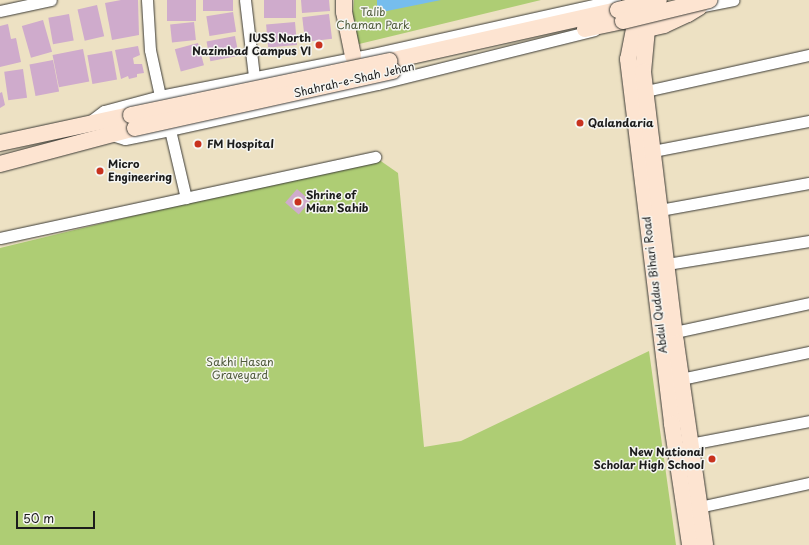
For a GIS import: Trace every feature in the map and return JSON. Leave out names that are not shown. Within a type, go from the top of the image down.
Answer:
[{"type":"main road","points":[[344,0],[344,12],[353,56]]},
{"type":"main road","points":[[631,0],[638,25],[664,25],[704,2]]},
{"type":"main road","name":"Shahrah-e-Shah Jehan","points":[[0,164],[109,135],[133,122],[660,0]]},
{"type":"main road","name":"Shahrah-e-Shah Jehan","points":[[0,143],[88,123],[133,122],[704,2]]},
{"type":"main road","name":"Abdul Quddus Bihari Road","points":[[638,25],[681,379],[705,545]]},
{"type":"main road","name":"Abdul Quddus Bihari Road","points":[[638,25],[628,59],[671,416],[690,545]]},
{"type":"street","points":[[0,11],[51,0]]},
{"type":"street","points":[[147,0],[150,50],[160,96]]},
{"type":"street","points":[[245,0],[254,77]]},
{"type":"street","points":[[88,123],[104,111],[160,96],[353,56],[372,54],[615,0]]},
{"type":"street","points":[[704,2],[734,0]]},
{"type":"street","points":[[109,135],[125,139],[170,130],[638,25]]},
{"type":"street","points":[[372,54],[378,84]]},
{"type":"street","points":[[646,91],[809,55]]},
{"type":"street","points":[[653,151],[809,120]]},
{"type":"street","points":[[170,130],[186,198]]},
{"type":"street","points":[[0,238],[375,157]]},
{"type":"street","points":[[660,210],[809,182]]},
{"type":"street","points":[[667,264],[809,241]]},
{"type":"street","points":[[675,332],[809,303]]},
{"type":"street","points":[[681,379],[809,352]]},
{"type":"street","points":[[690,444],[809,421]]},
{"type":"street","points":[[699,507],[809,483]]},
{"type":"green space","name":"Talib Chaman Park","points":[[354,0],[541,0],[355,45],[352,26]]},
{"type":"green space","name":"Sakhi Hasan Graveyard","points":[[375,157],[398,173],[424,447],[461,441],[649,351],[676,545],[0,545],[0,248]]},
{"type":"water","points":[[377,0],[441,0],[377,13]]},
{"type":"building","points":[[121,0],[138,0],[139,35],[112,40],[105,3]]},
{"type":"building","points":[[167,0],[196,0],[196,21],[167,21]]},
{"type":"building","points":[[203,0],[233,0],[233,11],[203,11]]},
{"type":"building","points":[[264,0],[296,0],[296,18],[264,18]]},
{"type":"building","points":[[301,0],[329,0],[330,11],[302,13]]},
{"type":"building","points":[[97,5],[104,36],[85,41],[78,9]]},
{"type":"building","points":[[233,12],[236,32],[209,36],[206,16]]},
{"type":"building","points":[[69,14],[74,41],[53,44],[48,18]]},
{"type":"building","points":[[329,14],[332,39],[305,42],[302,17]]},
{"type":"building","points":[[43,20],[52,52],[31,58],[22,26]]},
{"type":"building","points":[[194,22],[196,40],[172,42],[170,25]]},
{"type":"building","points":[[295,22],[297,45],[268,47],[266,25]]},
{"type":"building","points":[[8,24],[11,39],[16,38],[21,62],[0,67],[0,26]]},
{"type":"building","points":[[235,36],[239,56],[210,61],[207,42]]},
{"type":"building","points":[[198,43],[204,65],[181,71],[175,49]]},
{"type":"building","points":[[138,46],[140,55],[133,58],[134,64],[142,64],[144,73],[137,74],[137,77],[129,79],[128,76],[121,79],[115,50]]},
{"type":"building","points":[[83,49],[89,81],[59,87],[53,55]]},
{"type":"building","points":[[112,51],[117,80],[92,84],[87,55]]},
{"type":"building","points":[[53,60],[59,91],[36,96],[29,65]]},
{"type":"building","points":[[23,69],[27,98],[8,100],[4,72]]},
{"type":"building","points":[[2,92],[5,105],[0,108],[0,93]]},
{"type":"building","name":"Shrine of Mian Sahib","points":[[297,189],[311,201],[299,214],[285,203]]},
{"type":"place","name":"IUSS North Nazimbad Campus VI","points":[[319,45]]},
{"type":"place","name":"Qalandaria","points":[[580,123]]},
{"type":"place","name":"FM Hospital","points":[[198,144]]},
{"type":"place","name":"Micro Engineering","points":[[100,171]]},
{"type":"place","name":"Shrine of Mian Sahib","points":[[298,202]]},
{"type":"place","name":"New National Scholar High School","points":[[712,459]]}]
